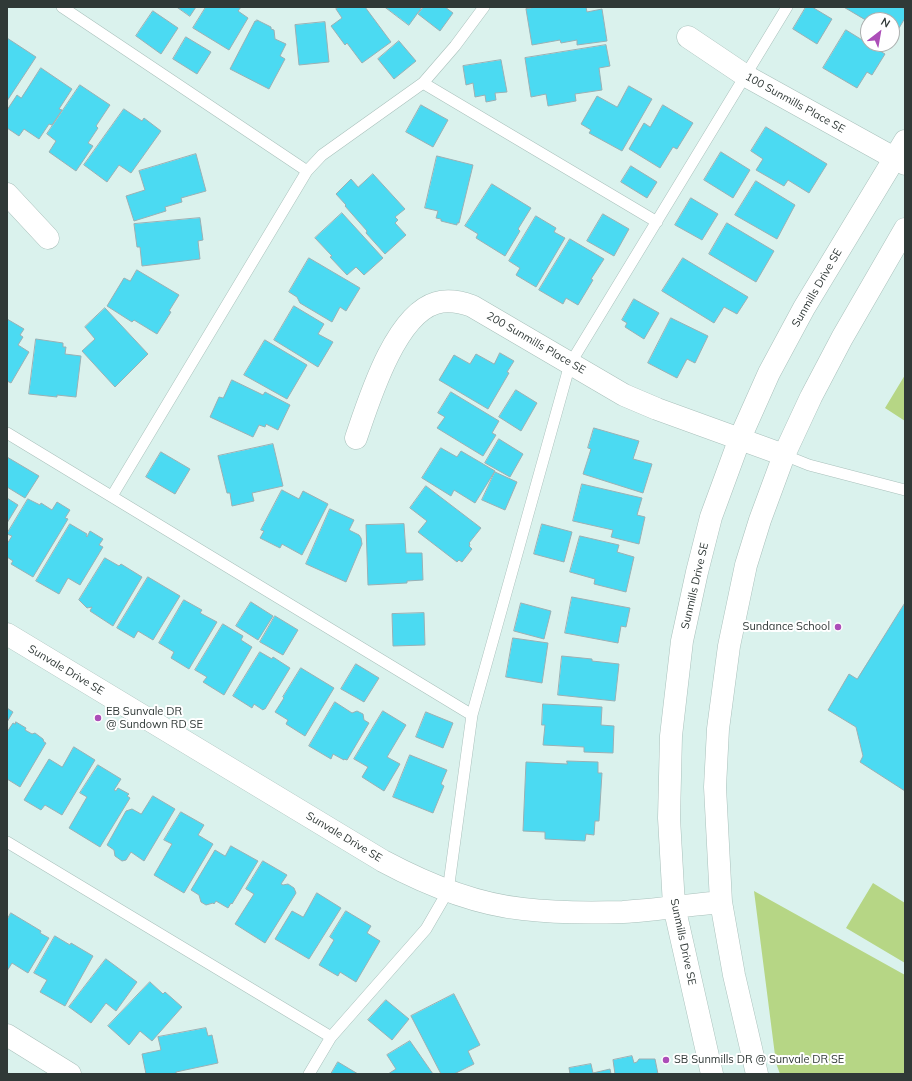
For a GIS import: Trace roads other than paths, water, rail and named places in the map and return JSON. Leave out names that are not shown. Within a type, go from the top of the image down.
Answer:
[{"type":"street","name":"100 Sunmills Place SE","points":[[688,37],[746,76],[845,132],[902,154]]},
{"type":"street","name":"Sunmills Drive SE","points":[[712,1074],[674,906],[669,818],[671,736],[682,641],[711,517],[740,438],[770,373],[804,308],[902,154]]},
{"type":"street","points":[[7,194],[48,238]]},
{"type":"street","points":[[756,1074],[734,975],[721,902],[715,787],[718,730],[729,646],[746,565],[760,520],[784,455],[811,397],[842,338],[905,229]]},
{"type":"street","name":"200 Sunmills Place SE","points":[[356,438],[371,394],[387,357],[411,319],[423,309],[437,303],[450,300],[472,306],[631,398],[700,425],[740,438],[784,455]]},
{"type":"street","name":"Sunvale Drive SE","points":[[7,634],[383,860],[409,875],[448,891],[483,901],[522,909],[567,913],[624,912],[721,902]]},
{"type":"street","points":[[7,1035],[70,1074]]},
{"type":"lane","points":[[62,7],[79,12],[307,171]]},
{"type":"lane","points":[[112,496],[307,171],[322,155],[423,84],[455,46],[484,7]]},
{"type":"lane","points":[[309,1074],[331,1037],[426,929],[448,891],[472,715],[570,364],[787,7]]},
{"type":"lane","points":[[423,84],[657,222]]},
{"type":"lane","points":[[7,433],[472,715]]},
{"type":"lane","points":[[784,455],[809,466],[905,490]]},
{"type":"lane","points":[[7,842],[331,1037]]},
{"type":"place","name":"Sundance School","points":[[838,627]]},
{"type":"place","name":"EB Sunvale DR @ Sundown RD SE","points":[[98,718]]},
{"type":"place","name":"SB Sunmills DR @ Sunvale DR SE","points":[[666,1060]]}]
